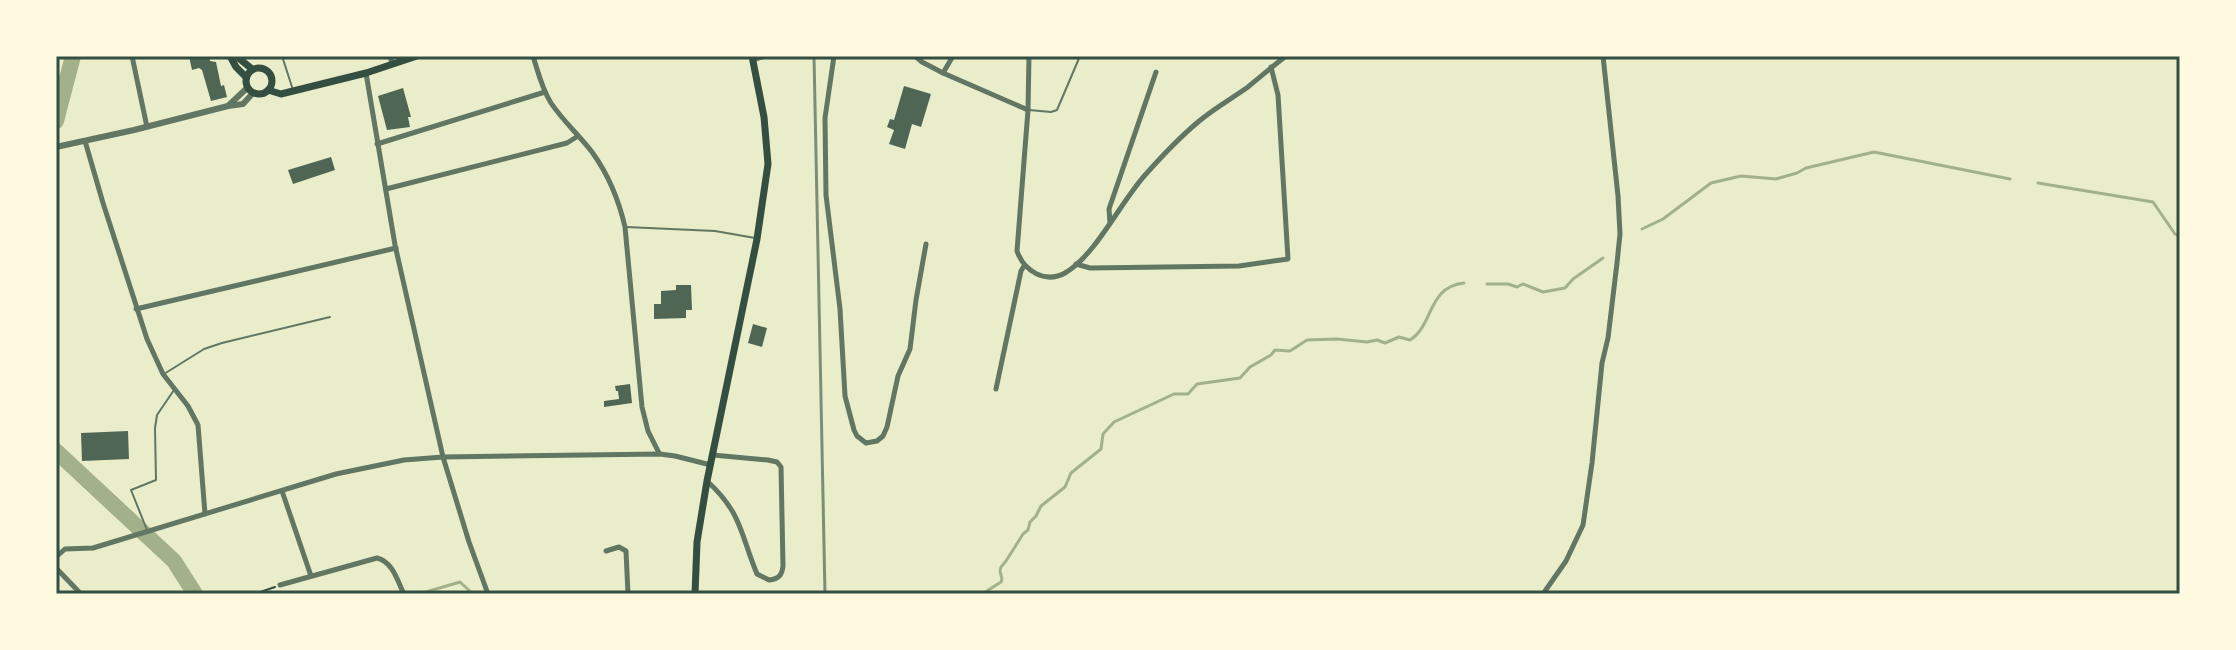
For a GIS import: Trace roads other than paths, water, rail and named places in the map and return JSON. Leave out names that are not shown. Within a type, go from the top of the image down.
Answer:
[{"type":"main road","points":[[233,56],[252,69],[264,69],[271,75],[270,87]]},
{"type":"main road","points":[[233,56],[250,90],[261,94],[270,87],[293,91],[366,73],[391,60],[417,56]]},
{"type":"main road","points":[[695,594],[696,551],[707,481],[764,196],[768,148],[752,58]]},
{"type":"main road","points":[[246,77],[252,69]]},
{"type":"street","points":[[132,56],[147,127]]},
{"type":"street","points":[[533,56],[551,103],[593,154],[621,209],[642,407],[648,431],[660,454]]},
{"type":"street","points":[[752,58],[765,56]]},
{"type":"street","points":[[834,56],[825,118],[826,195],[840,309],[845,396],[854,430],[866,443],[877,441],[887,427],[898,376],[910,349],[926,244]]},
{"type":"street","points":[[915,56],[943,73],[1028,110]]},
{"type":"street","points":[[943,73],[953,56]]},
{"type":"street","points":[[1029,56],[1017,251],[1024,266],[1040,275],[1054,277],[1076,264],[1144,176],[1175,143],[1200,120],[1286,56]]},
{"type":"street","points":[[1543,594],[1566,561],[1583,525],[1617,263],[1620,234],[1618,196],[1603,56]]},
{"type":"street","points":[[1076,264],[1090,268],[1239,266],[1288,259],[1278,95],[1271,67]]},
{"type":"street","points":[[1110,223],[1109,209],[1156,72]]},
{"type":"street","points":[[366,73],[396,248],[443,457],[488,594]]},
{"type":"street","points":[[59,147],[228,106],[250,90]]},
{"type":"street","points":[[377,144],[545,92]]},
{"type":"street","points":[[386,189],[567,143],[578,136]]},
{"type":"street","points":[[85,141],[136,309],[154,357],[198,425],[205,514]]},
{"type":"street","points":[[136,309],[396,248]]},
{"type":"street","points":[[996,389],[1024,266]]},
{"type":"street","points":[[56,557],[65,549],[93,548],[336,474],[390,462],[443,457],[660,454],[711,465]]},
{"type":"street","points":[[707,481],[735,512],[757,574],[769,580],[782,574],[781,467],[777,462],[768,460],[713,455]]},
{"type":"street","points":[[282,491],[311,576]]},
{"type":"street","points":[[606,551],[619,547],[626,551],[628,594]]},
{"type":"street","points":[[280,585],[382,558],[391,566],[404,594]]},
{"type":"street","points":[[56,568],[81,594]]},
{"type":"lane","points":[[282,56],[293,91]]},
{"type":"lane","points":[[1028,110],[1057,110],[1080,56]]},
{"type":"lane","points":[[625,227],[715,231],[757,239]]},
{"type":"lane","points":[[163,374],[204,349],[330,317]]},
{"type":"lane","points":[[150,530],[131,490],[156,480],[157,415],[175,390]]},
{"type":"waterway","points":[[56,121],[73,56]]},
{"type":"waterway","points":[[1642,229],[1663,219],[1711,183],[1741,176],[1776,179],[1806,168],[1874,152],[2010,179]]},
{"type":"waterway","points":[[2038,183],[2153,202],[2175,234],[2180,236]]},
{"type":"waterway","points":[[1487,284],[1517,287],[1523,284],[1543,292],[1565,288],[1603,258]]},
{"type":"waterway","points":[[982,594],[1001,582],[1001,567],[1041,506],[1065,487],[1071,473],[1101,449],[1103,434],[1114,422],[1174,394],[1188,394],[1197,384],[1240,378],[1275,350],[1290,351],[1307,340],[1377,340],[1385,343],[1399,337],[1410,340],[1418,333],[1443,291],[1464,283]]},
{"type":"waterway","points":[[56,451],[174,561],[195,594]]},
{"type":"waterway","points":[[419,594],[460,582],[473,594]]},
{"type":"railway","points":[[814,56],[825,594]]}]
